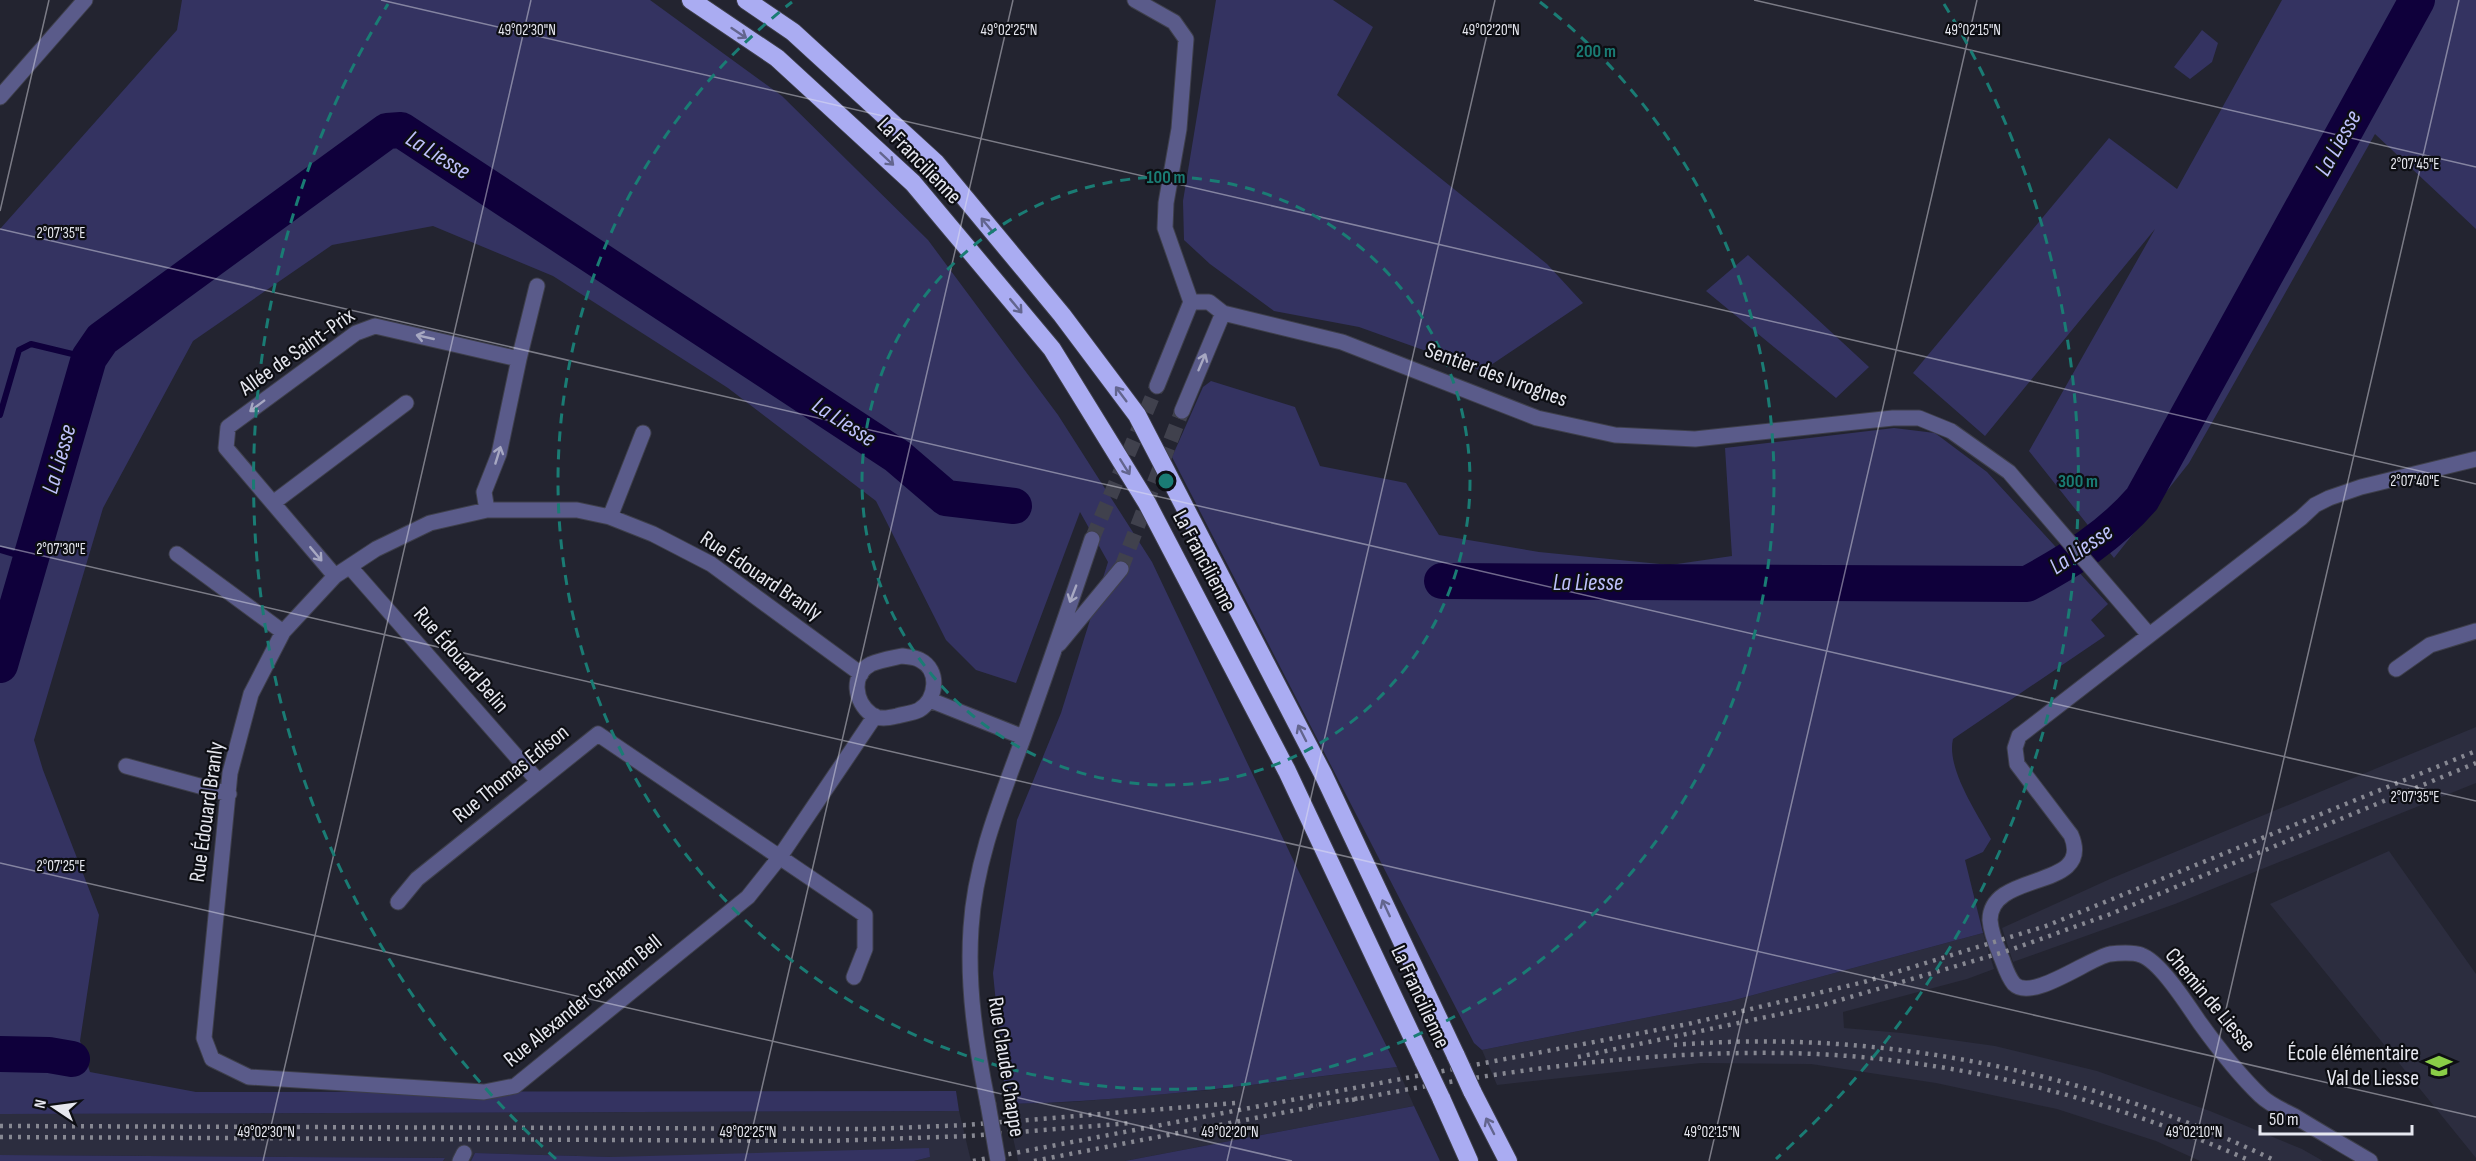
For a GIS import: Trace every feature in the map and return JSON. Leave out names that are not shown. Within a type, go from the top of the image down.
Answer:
[{"type":"highway","name":"La Francilienne","points":[[691,0],[777,58],[913,183],[1052,350],[1147,503],[1282,760],[1469,1161]]},
{"type":"highway","name":"La Francilienne","points":[[746,0],[792,32],[936,163],[1062,315],[1137,415],[1324,776],[1472,1091],[1508,1161]]},
{"type":"street","points":[[0,97],[85,0]]},
{"type":"street","points":[[1136,0],[1174,22],[1186,39],[1179,129],[1166,203],[1165,228],[1191,302],[1157,386]]},
{"type":"street","points":[[487,510],[484,492],[499,454],[537,286]]},
{"type":"street","name":"Sentier des Ivrognes","points":[[1191,302],[1209,302],[1223,313],[1342,342],[1537,418],[1615,435],[1695,439],[1868,420],[1919,418],[1951,431],[2008,472],[2149,635]]},
{"type":"street","points":[[1182,411],[1223,313]]},
{"type":"street","name":"Allée de Saint-Prix","points":[[335,576],[226,447],[228,427],[356,333],[375,326],[519,359]]},
{"type":"street","points":[[273,503],[406,403]]},
{"type":"street","points":[[610,517],[643,433]]},
{"type":"street","name":"Chemin de Liesse","points":[[2370,1161],[2262,1097],[2211,1038],[2173,984],[2158,967],[2141,954],[2109,954],[2042,985],[2027,988],[2013,983],[2006,971],[1992,931],[1990,919],[1995,900],[2003,894],[2052,876],[2074,857],[2076,845],[2071,835],[2017,764],[2014,748],[2019,736],[2315,505],[2361,487],[2476,459]]},
{"type":"street","name":"Rue Édouard Branly","points":[[212,1059],[204,1038],[230,773],[251,694],[283,632],[335,576],[376,549],[430,523],[487,510],[577,510],[610,517],[653,534],[711,564],[861,674]]},
{"type":"street","name":"Rue Claude Chappe","points":[[998,1161],[974,1024],[971,991],[971,928],[981,863],[996,809],[1092,539]]},
{"type":"street","points":[[177,554],[283,632]]},
{"type":"street","name":"Rue Édouard Belin","points":[[350,567],[538,781]]},
{"type":"street","points":[[1053,651],[1121,569]]},
{"type":"street","points":[[2396,669],[2430,645],[2476,631]]},
{"type":"street","points":[[902,656],[921,660],[931,671],[934,686],[930,700],[919,710],[885,719],[863,708],[858,696],[857,684],[861,674],[870,664],[902,656]]},
{"type":"street","points":[[930,700],[1023,737]]},
{"type":"street","name":"Rue Alexander Graham Bell","points":[[212,1059],[249,1077],[484,1092],[515,1086],[748,897],[779,858],[875,716]]},
{"type":"street","name":"Rue Thomas Edison","points":[[398,903],[417,879],[598,734],[779,858]]},
{"type":"street","points":[[126,766],[229,795]]},
{"type":"street","points":[[779,858],[865,915],[865,949],[854,977]]},
{"type":"shaded area","points":[[182,0],[650,0],[782,96],[928,240],[1058,415],[1152,562],[1298,870],[1397,1067],[1153,1095],[1006,1104],[993,973],[1017,820],[1061,713],[1108,562],[1080,512],[1016,683],[976,670],[946,640],[876,501],[728,388],[553,276],[433,226],[332,245],[193,341],[103,508],[34,740],[43,770],[99,915],[80,1041],[90,1072],[196,1092],[956,1091],[959,1111],[0,1114],[0,229],[177,30]]},
{"type":"shaded area","points":[[1216,0],[1333,0],[1373,27],[1337,95],[1547,264],[1583,303],[1482,371],[1359,327],[1274,311],[1210,264],[1184,240],[1183,201]]},
{"type":"shaded area","points":[[2282,0],[2476,0],[2476,229],[2375,134],[2189,463],[2114,558],[2029,451],[2155,229],[1985,436],[1913,373],[2109,138],[2177,189]]},
{"type":"shaded area","points":[[2202,30],[2218,43],[2212,62],[2190,79],[2174,67]]},
{"type":"shaded area","points":[[1748,255],[1869,367],[1836,398],[1706,291]]},
{"type":"shaded area","points":[[1211,381],[1295,407],[1320,466],[1406,483],[1439,535],[1539,552],[1670,565],[1732,556],[1725,448],[1894,428],[1935,433],[1987,472],[2108,604],[2091,620],[2105,636],[1953,739],[1952,751],[1958,777],[1991,839],[1983,852],[1965,860],[1983,933],[1731,1001],[1482,1050],[1474,1043],[1172,457],[1203,387]]},
{"type":"shaded area","points":[[2476,727],[2476,783],[2175,904],[2013,962],[2002,928],[2110,879]]},
{"type":"shaded area","name":"École élémentaire Val de Liesse","points":[[2389,851],[2476,974],[2476,1158],[2270,904]]},
{"type":"shaded area","points":[[1983,933],[1994,969],[1967,979],[1843,1012],[1844,1028],[1902,1033],[1995,1046],[2097,1071],[2210,1111],[2302,1149],[2323,1161],[2200,1161],[2156,1141],[2057,1109],[1936,1083],[1811,1064],[1701,1063],[1497,1085],[1482,1050],[1731,1001]]},
{"type":"shaded area","points":[[1397,1067],[1414,1106],[1125,1161],[1018,1161],[1006,1104],[1073,1102],[1211,1090]]},
{"type":"shaded area","points":[[1414,1106],[1440,1161],[1125,1161]]},
{"type":"shaded area","points":[[959,1111],[971,1161],[914,1161],[930,1157],[612,1157],[475,1153],[471,1161],[443,1161],[445,1158],[0,1155],[0,1114]]},
{"type":"shaded area","points":[[929,1148],[930,1157],[914,1161],[471,1161],[475,1153],[612,1157]]},
{"type":"shaded area","points":[[0,1155],[445,1158],[443,1161],[0,1161]]},
{"type":"waterway","name":"La Liesse","points":[[1442,581],[2027,584],[2059,566],[2089,547],[2117,525],[2142,499],[2417,0]]},
{"type":"waterway","name":"La Liesse","points":[[0,665],[89,358],[102,339],[387,131],[401,130],[897,456],[946,498],[1014,506]]},
{"type":"waterway","points":[[0,415],[19,350],[31,344],[89,358]]},
{"type":"waterway","points":[[0,550],[31,559]]},
{"type":"waterway","name":"La Liesse","points":[[0,1054],[49,1055],[72,1059]]},
{"type":"tunnel","points":[[1092,539],[1157,386]]},
{"type":"tunnel","points":[[1121,569],[1182,411]]},
{"type":"railway","points":[[973,1161],[1688,1024],[1864,982],[2046,926],[2476,751]]},
{"type":"railway","points":[[1578,1057],[1823,1005],[2004,952],[2108,915],[2476,763]]},
{"type":"railway","points":[[1674,1045],[1751,1041],[1829,1043],[1906,1051],[1982,1063],[2058,1081],[2133,1103],[2205,1130],[2276,1161]]},
{"type":"railway","points":[[1352,1100],[1512,1072],[1620,1060],[1728,1053],[1842,1056],[1903,1062],[2022,1083],[2138,1117],[2251,1161]]},
{"type":"railway","points":[[1310,1106],[1360,1098]]},
{"type":"railway","points":[[0,1126],[871,1129],[966,1125],[1236,1103]]},
{"type":"railway","points":[[1034,1161],[1317,1106]]},
{"type":"railway","points":[[0,1137],[827,1141],[968,1136],[1131,1123]]},
{"type":"place","name":"École élémentaire Val de Liesse","points":[[2439,1066]]}]
